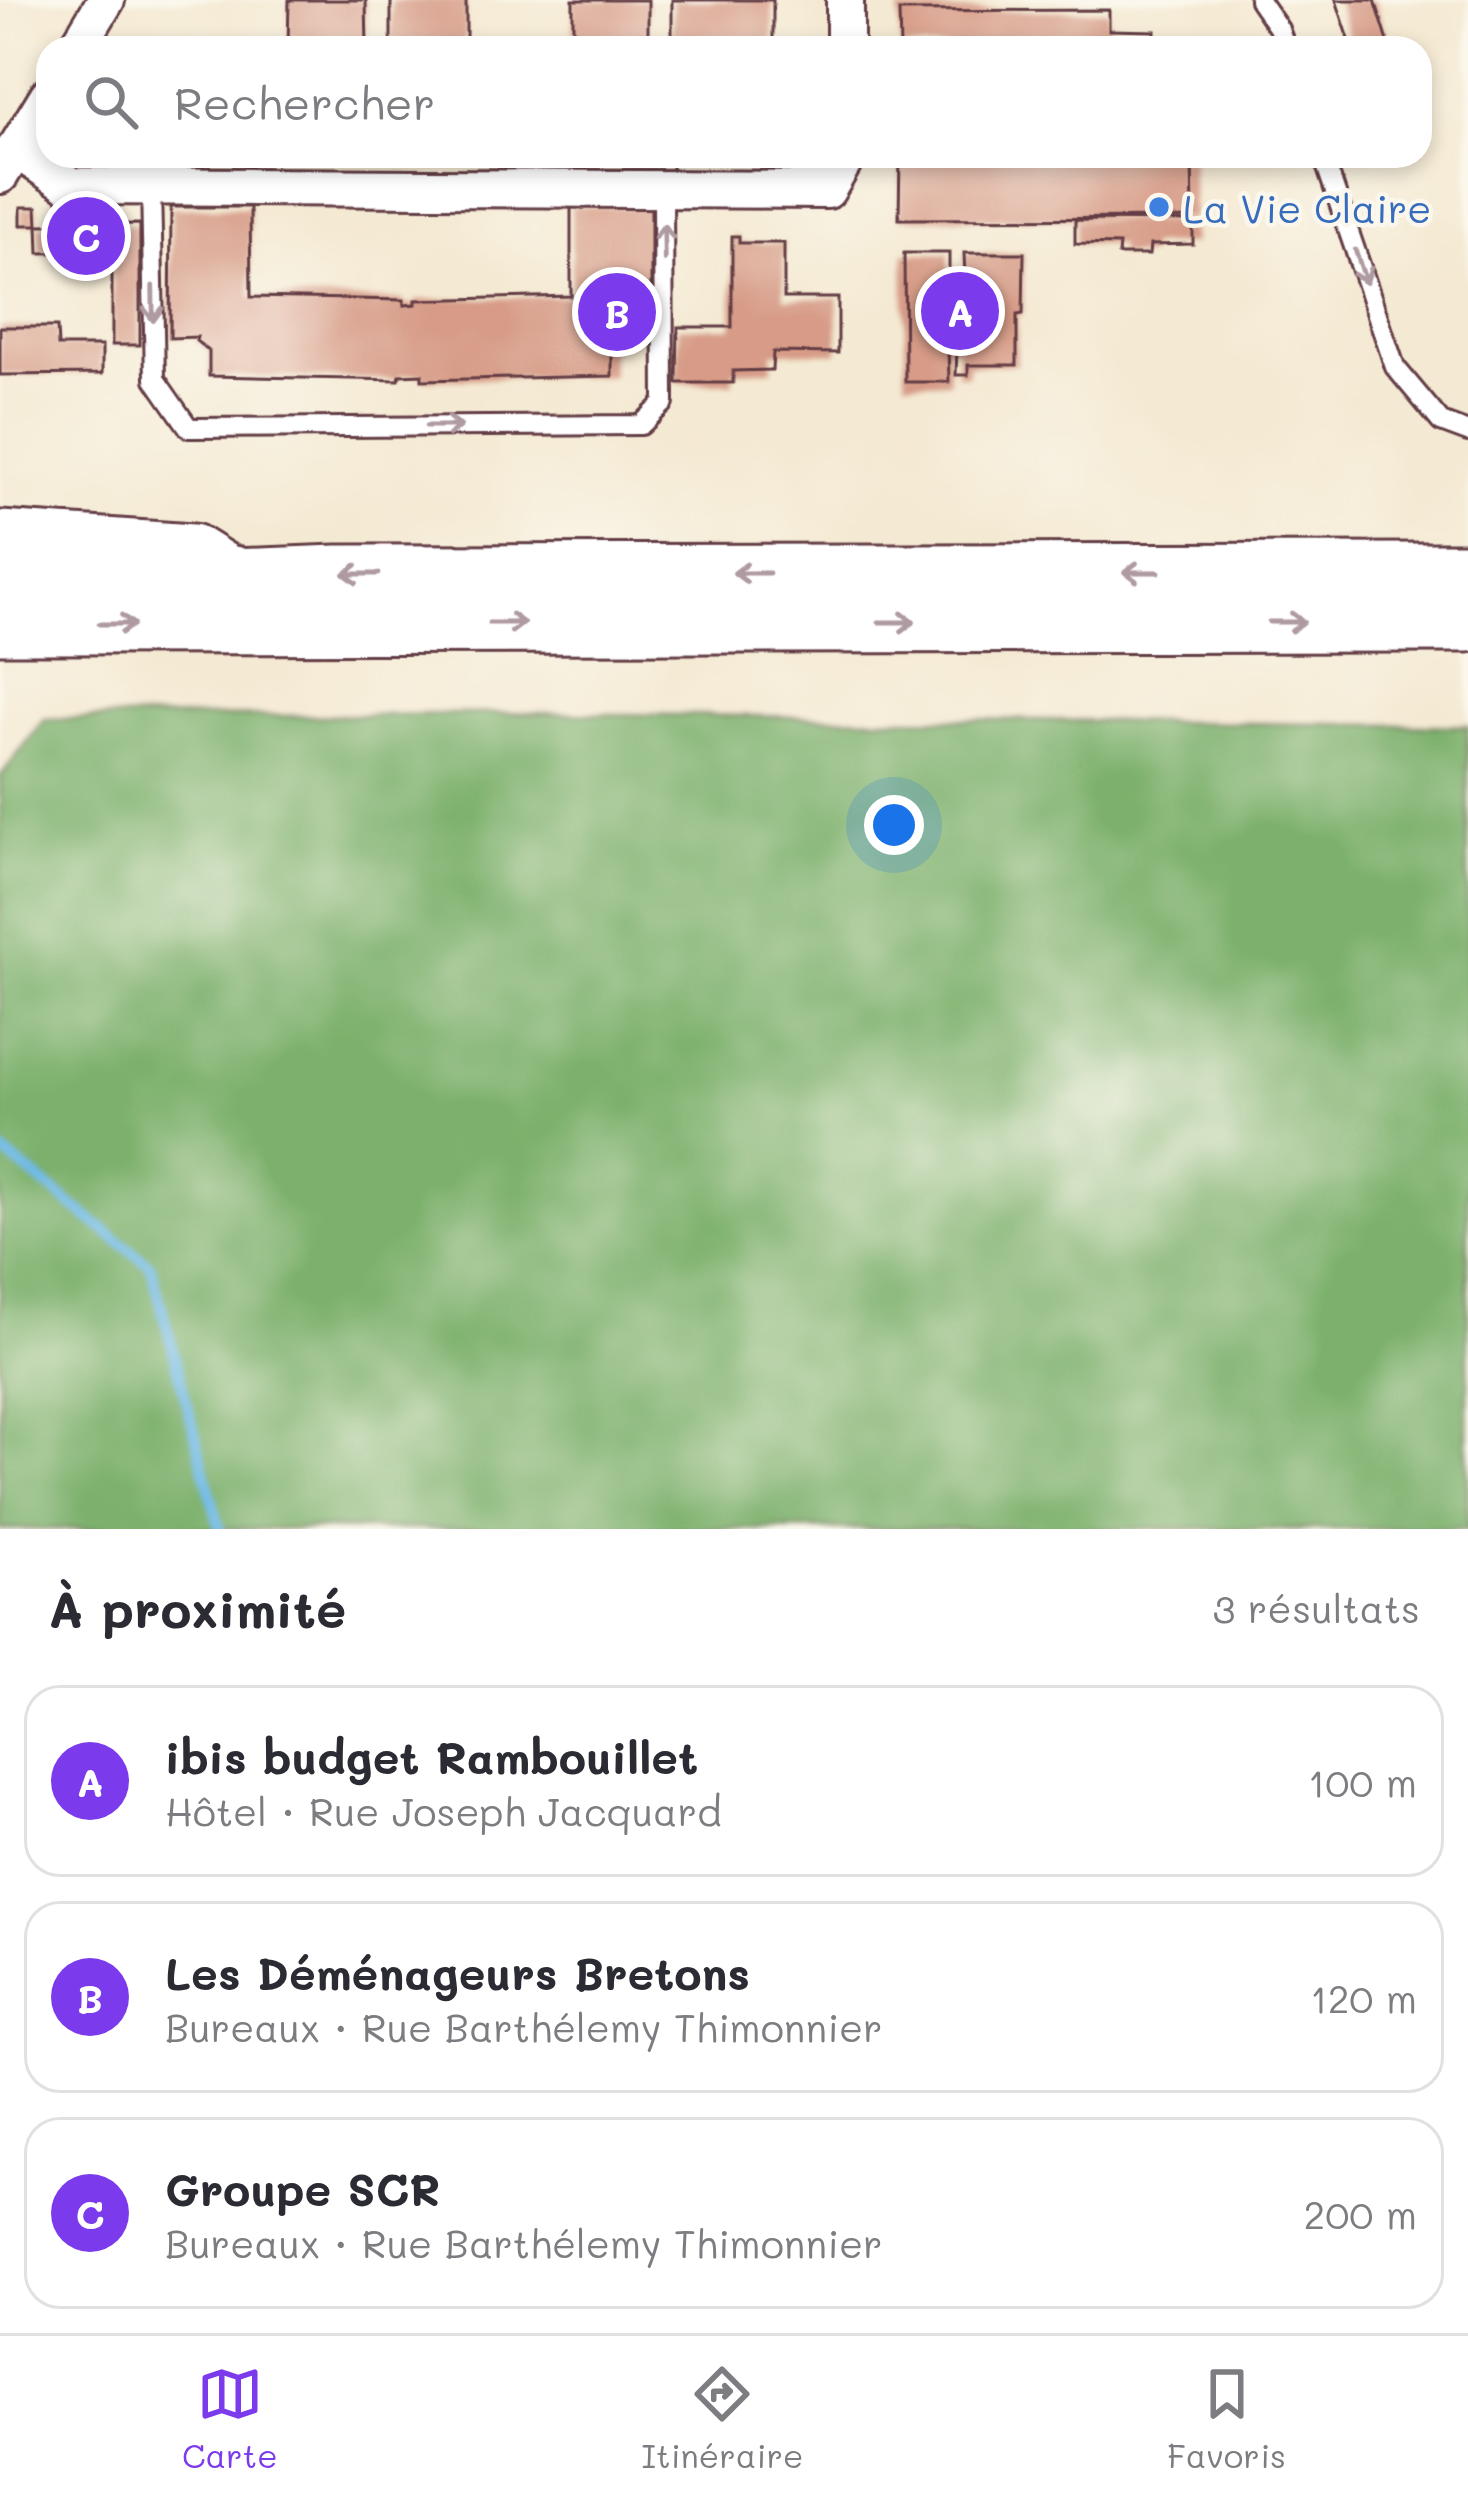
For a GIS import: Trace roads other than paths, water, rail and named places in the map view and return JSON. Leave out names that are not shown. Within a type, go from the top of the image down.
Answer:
[{"type":"highway","points":[[0,579],[232,578]]},
{"type":"main road","points":[[0,540],[192,553],[232,578],[1468,572]]},
{"type":"main road","points":[[0,625],[1468,623]]},
{"type":"street","points":[[84,36],[106,0]]},
{"type":"street","points":[[844,0],[845,36]]},
{"type":"street","points":[[36,116],[8,162],[70,186],[827,190],[840,168]]},
{"type":"lane","points":[[1259,0],[1282,36]]},
{"type":"lane","points":[[1327,168],[1395,367],[1442,422],[1468,432]]},
{"type":"lane","points":[[151,187],[155,379],[189,428],[641,425],[664,403],[663,190]]},
{"type":"waterway","points":[[0,1150],[151,1266],[220,1529]]},
{"type":"place","name":"La Vie Claire","points":[[1159,207]]},
{"type":"place","name":"Groupe SCR","points":[[86,236]]},
{"type":"place","name":"ibis budget Rambouillet","points":[[960,311]]},
{"type":"place","name":"Les Déménageurs Bretons","points":[[617,312]]}]
